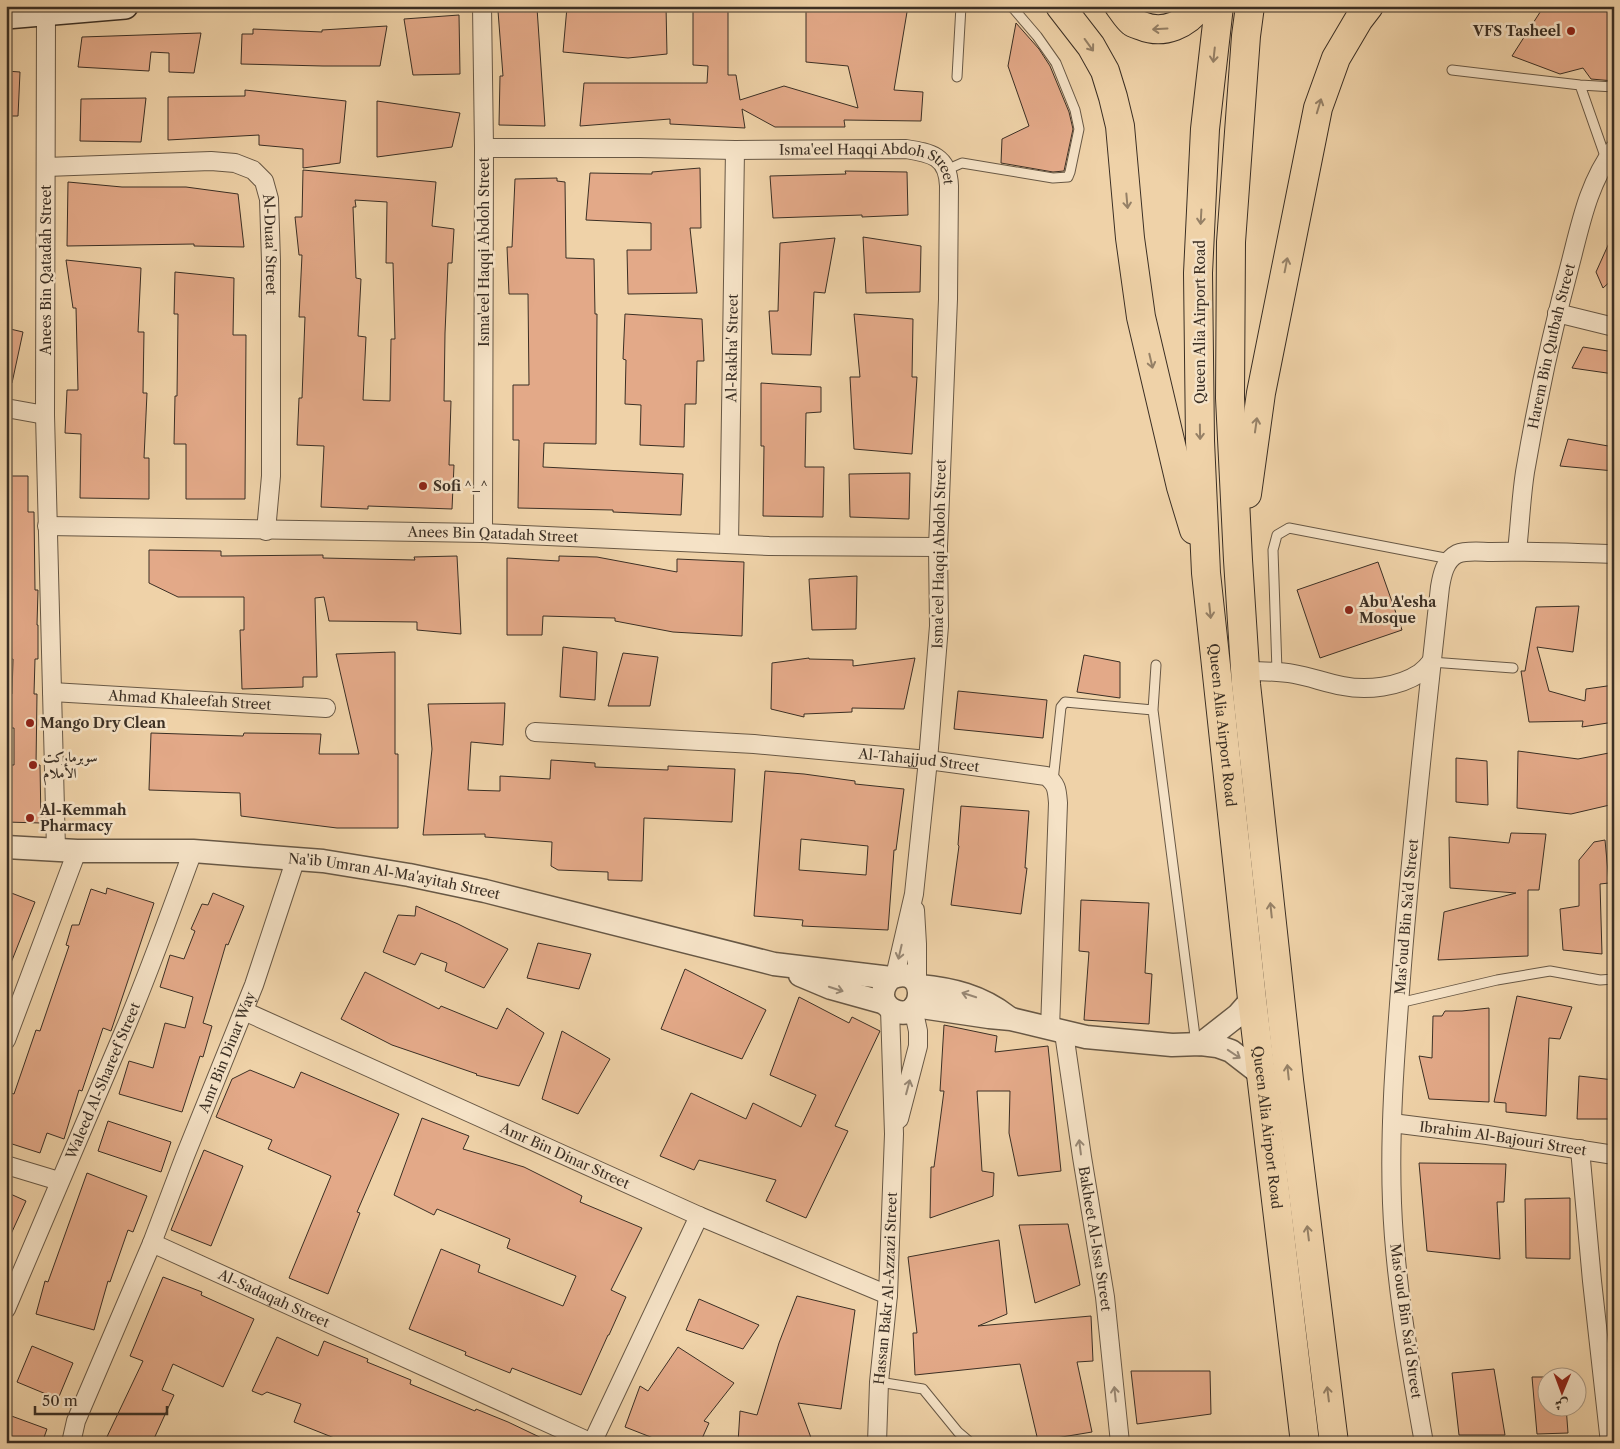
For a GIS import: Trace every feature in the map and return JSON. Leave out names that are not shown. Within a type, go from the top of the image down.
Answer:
[{"type":"highway","points":[[1060,6],[1091,46],[1105,71],[1120,126],[1130,238],[1141,317],[1181,487],[1206,573]]},
{"type":"highway","points":[[1119,6],[1132,22],[1150,30],[1167,29],[1180,23],[1195,14],[1200,6]]},
{"type":"highway","name":"Queen Alia Airport Road","points":[[1219,6],[1205,129],[1198,273],[1200,441],[1206,573],[1252,999],[1305,1443]]},
{"type":"highway","name":"Queen Alia Airport Road","points":[[1250,6],[1246,36],[1231,242],[1230,398],[1238,560],[1245,671],[1288,1070],[1334,1443]]},
{"type":"highway","points":[[1238,560],[1261,393],[1318,108],[1336,58],[1369,6]]},
{"type":"main road","points":[[6,16],[125,6]]},
{"type":"street","points":[[482,6],[484,148]]},
{"type":"street","name":"Anees Bin Qatadah Street","points":[[46,13],[45,415],[47,526],[52,692],[66,850]]},
{"type":"street","name":"Isma'eel Haqqi Abdoh Street","points":[[483,533],[484,148],[906,149],[928,152],[936,157],[946,170],[949,186],[948,299],[938,547],[939,626],[914,894],[893,977]]},
{"type":"street","name":"Al-Rakha' Street","points":[[729,544],[735,150]]},
{"type":"street","name":"Harem Bin Qutbah Street","points":[[1517,551],[1525,474],[1557,313],[1588,198],[1610,154]]},
{"type":"street","name":"Al-Duaa' Street","points":[[46,167],[211,161],[235,163],[253,170],[264,181],[269,199],[271,261],[271,476],[266,531]]},
{"type":"street","points":[[1557,313],[1614,327]]},
{"type":"street","points":[[6,408],[45,415]]},
{"type":"street","name":"Anees Bin Qatadah Street","points":[[47,526],[483,533],[729,544],[938,547]]},
{"type":"street","points":[[1450,559],[1457,554],[1467,552],[1517,551],[1614,554]]},
{"type":"street","name":"Mas'oud Bin Sa'd Street","points":[[1424,1443],[1394,1243],[1391,1164],[1392,1123],[1407,898],[1431,662],[1440,587],[1443,571],[1450,559]]},
{"type":"street","points":[[1245,671],[1277,671],[1342,686],[1375,687],[1393,685],[1408,679],[1421,673],[1431,662]]},
{"type":"street","name":"Ahmad Khaleefah Street","points":[[52,692],[326,708]]},
{"type":"street","name":"Al-Tahajjud Street","points":[[535,732],[754,744],[928,760],[1037,774],[1046,776],[1053,781]]},
{"type":"street","points":[[1053,781],[1057,791],[1058,803],[1057,1031]]},
{"type":"street","name":"Na'ib Umran Al-Ma'ayitah Street","points":[[6,847],[66,850],[193,851],[323,860],[485,891],[774,964],[893,977]]},
{"type":"street","points":[[6,1040],[66,850]]},
{"type":"street","name":"Waleed Al-Shareef Street","points":[[6,1309],[59,1181],[126,1028],[193,851]]},
{"type":"street","name":"Amr Bin Dinar Way","points":[[152,1243],[244,1011],[296,858]]},
{"type":"street","name":"Isma'eel Haqqi Abdoh Street","points":[[914,894],[917,944],[916,996]]},
{"type":"street","name":"Na'ib Umran Al-Ma'ayitah Street","points":[[774,964],[831,988],[888,1006]]},
{"type":"street","points":[[898,975],[909,976],[916,996],[904,1012],[897,1012],[888,1006],[883,996],[883,989],[886,982],[893,977],[898,975]]},
{"type":"street","points":[[916,996],[989,1018],[1011,1019],[1057,1031],[1106,1040],[1217,1046],[1231,1051],[1262,1075]]},
{"type":"street","name":"Hassan Bakr Al-Azzazi Street","points":[[894,1134],[918,1046],[916,996]]},
{"type":"street","points":[[1198,1044],[1238,1015],[1252,999]]},
{"type":"street","name":"Hassan Bakr Al-Azzazi Street","points":[[877,1443],[879,1382],[888,1295],[894,1134],[888,1006]]},
{"type":"street","name":"Amr Bin Dinar Street","points":[[244,1011],[699,1216],[888,1295]]},
{"type":"street","name":"Bakheet Al-Issa Street","points":[[1057,1031],[1082,1157],[1105,1296],[1120,1443]]},
{"type":"street","name":"Ibrahim Al-Bajouri Street","points":[[1392,1123],[1487,1135],[1614,1155]]},
{"type":"street","points":[[1580,1149],[1610,1443]]},
{"type":"street","points":[[6,1165],[59,1181]]},
{"type":"street","points":[[592,1443],[699,1216]]},
{"type":"street","points":[[71,1443],[76,1421],[152,1243]]},
{"type":"street","name":"Al-Sadaqah Street","points":[[152,1243],[592,1443]]},
{"type":"lane","points":[[957,77],[961,6]]},
{"type":"lane","points":[[946,170],[962,163],[1053,178],[1068,177],[1070,172],[1079,129],[1075,110],[1056,63],[1037,36],[1013,8],[1009,6]]},
{"type":"lane","points":[[1452,70],[1580,85],[1614,87]]},
{"type":"lane","points":[[1580,85],[1610,154]]},
{"type":"lane","points":[[1277,671],[1273,550],[1277,535],[1289,528],[1450,559]]},
{"type":"lane","points":[[1431,662],[1514,668]]},
{"type":"lane","points":[[1156,665],[1153,710],[1198,1044]]},
{"type":"lane","points":[[1053,781],[1061,707],[1065,702],[1153,710]]},
{"type":"lane","points":[[1399,1003],[1497,980],[1550,971],[1600,980],[1614,978]]},
{"type":"lane","points":[[879,1382],[923,1389],[958,1432],[971,1443]]},
{"type":"building","points":[[666,6],[667,54],[628,58],[563,52],[567,7]]},
{"type":"building","points":[[693,6],[728,6],[728,75],[736,75],[740,100],[784,86],[858,108],[848,66],[806,62],[806,6],[908,6],[894,90],[923,92],[921,121],[844,120],[845,127],[775,127],[742,109],[745,128],[670,124],[670,119],[580,126],[584,83],[707,83],[708,66],[693,65]]},
{"type":"building","name":"VFS Tasheel","points":[[1544,6],[1614,6],[1614,81],[1591,79],[1583,68],[1560,74],[1512,56]]},
{"type":"building","points":[[537,8],[545,126],[499,125],[500,76],[503,76],[498,11]]},
{"type":"building","points":[[459,15],[460,74],[413,75],[404,19]]},
{"type":"building","points":[[1016,23],[1039,49],[1050,66],[1069,112],[1073,129],[1064,171],[1053,172],[1001,163],[1002,139],[1029,126],[1008,66]]},
{"type":"building","points":[[387,26],[380,66],[241,64],[242,34],[253,34],[253,29],[322,32],[322,30]]},
{"type":"building","points":[[201,33],[194,73],[169,72],[169,53],[151,52],[149,71],[78,67],[82,37]]},
{"type":"building","points":[[6,71],[20,72],[18,116],[6,116]]},
{"type":"building","points":[[245,90],[346,101],[340,163],[303,168],[303,149],[259,145],[259,135],[168,140],[168,97],[245,96]]},
{"type":"building","points":[[146,98],[141,142],[80,141],[81,99]]},
{"type":"building","points":[[377,101],[460,113],[452,147],[377,157]]},
{"type":"building","points":[[700,168],[701,228],[690,228],[697,293],[628,294],[627,250],[651,250],[651,223],[586,220],[590,173],[652,174],[652,172]]},
{"type":"building","points":[[303,170],[436,182],[432,226],[454,229],[452,263],[448,263],[444,401],[451,401],[449,465],[454,465],[452,509],[368,506],[368,509],[321,507],[324,446],[297,445],[299,398],[302,398],[305,317],[299,317],[302,255],[299,255],[295,217],[302,217]],"holes":[[[355,200],[387,202],[386,263],[393,263],[395,339],[391,339],[390,401],[363,400],[366,337],[358,336],[361,279],[356,278],[353,207],[356,207]]]},
{"type":"building","points":[[845,171],[907,172],[908,215],[773,218],[770,176],[846,174]]},
{"type":"building","points":[[557,178],[557,181],[565,182],[566,258],[594,259],[595,314],[597,314],[596,444],[544,443],[543,467],[683,474],[681,515],[613,512],[613,510],[518,508],[519,440],[513,440],[513,385],[529,385],[528,294],[509,294],[507,247],[512,247],[515,179]]},
{"type":"building","points":[[68,182],[122,187],[186,187],[238,194],[244,247],[194,246],[194,244],[67,246]]},
{"type":"building","points":[[1614,232],[1614,278],[1603,288],[1596,272]]},
{"type":"building","points":[[863,237],[921,246],[920,292],[866,293]]},
{"type":"building","points":[[835,238],[825,293],[814,292],[811,355],[772,354],[769,311],[778,311],[780,243]]},
{"type":"building","points":[[66,260],[141,268],[138,332],[144,332],[143,393],[147,393],[144,458],[149,458],[149,499],[80,498],[81,434],[65,433],[67,390],[78,390],[76,308],[73,308]]},
{"type":"building","points":[[175,272],[234,278],[233,335],[246,335],[245,499],[186,499],[186,444],[174,444],[175,396],[177,396],[178,314],[174,314]]},
{"type":"building","points":[[625,314],[702,319],[704,361],[697,361],[696,404],[685,404],[684,447],[640,445],[641,405],[625,404],[626,360],[623,359]]},
{"type":"building","points":[[854,314],[913,319],[912,377],[917,377],[912,454],[854,449],[850,377],[860,377]]},
{"type":"building","points":[[6,328],[23,332],[12,383],[6,382]]},
{"type":"building","points":[[1583,347],[1614,352],[1614,374],[1572,368]]},
{"type":"building","points":[[761,383],[821,387],[821,412],[806,413],[805,467],[824,467],[823,517],[763,516],[764,446],[761,446]]},
{"type":"building","points":[[1568,439],[1614,447],[1614,471],[1560,466]]},
{"type":"building","points":[[910,473],[909,519],[850,517],[849,474]]},
{"type":"building","points":[[6,476],[28,476],[28,512],[34,512],[35,590],[38,590],[38,659],[35,659],[34,694],[37,694],[36,765],[40,765],[41,823],[6,822],[8,765],[14,765],[14,728],[7,728],[7,694],[12,694],[13,659],[8,659]]},
{"type":"building","points":[[149,550],[221,551],[221,556],[323,555],[323,558],[415,560],[414,557],[457,556],[461,634],[417,630],[417,622],[329,621],[324,597],[315,598],[317,677],[303,677],[303,687],[242,689],[240,630],[244,630],[244,597],[178,597],[149,583]]},
{"type":"building","points":[[559,556],[597,557],[677,572],[677,559],[744,562],[742,636],[673,632],[615,621],[615,618],[543,616],[542,635],[507,635],[507,558],[559,561]]},
{"type":"building","name":"Abu A'esha Mosque","points":[[1378,562],[1402,630],[1320,658],[1297,590]]},
{"type":"building","points":[[857,576],[856,629],[812,630],[809,579]]},
{"type":"building","points":[[1579,606],[1573,652],[1537,647],[1549,691],[1585,701],[1586,689],[1614,685],[1614,722],[1582,727],[1583,721],[1529,722],[1521,671],[1525,671],[1536,607]]},
{"type":"building","points":[[563,647],[597,652],[595,700],[560,697]]},
{"type":"building","points":[[395,652],[395,754],[398,754],[398,828],[337,828],[241,816],[240,793],[149,790],[151,733],[243,736],[244,733],[321,734],[319,754],[359,754],[336,654]]},
{"type":"building","points":[[623,653],[658,657],[650,706],[608,706]]},
{"type":"building","points":[[1084,655],[1120,662],[1120,698],[1077,692]]},
{"type":"building","points":[[809,658],[853,660],[853,666],[915,658],[904,709],[852,708],[852,712],[804,714],[804,717],[771,709],[772,663]]},
{"type":"building","points":[[958,691],[1047,700],[1043,738],[954,729]]},
{"type":"building","points":[[505,703],[503,745],[471,742],[468,790],[500,791],[500,776],[550,779],[551,760],[595,763],[595,767],[668,770],[668,766],[735,769],[732,822],[644,818],[642,881],[608,880],[608,872],[558,870],[551,866],[552,842],[485,837],[485,834],[423,835],[432,749],[428,704]]},
{"type":"building","points":[[1518,751],[1578,759],[1614,752],[1614,804],[1571,814],[1517,808]]},
{"type":"building","points":[[1456,758],[1487,761],[1488,805],[1456,802]]},
{"type":"building","points":[[765,771],[804,774],[855,781],[855,784],[904,789],[896,850],[894,850],[888,930],[802,926],[803,920],[754,916]],"holes":[[[801,839],[868,846],[866,875],[799,870]]]},
{"type":"building","points":[[961,806],[1029,811],[1025,868],[1027,868],[1021,914],[951,905],[959,846]]},
{"type":"building","points":[[1511,833],[1546,834],[1539,890],[1528,890],[1528,956],[1438,960],[1444,912],[1516,893],[1450,888],[1449,837],[1509,843]]},
{"type":"building","points":[[1605,840],[1609,883],[1600,884],[1602,954],[1563,950],[1560,909],[1579,906],[1579,860],[1594,842]]},
{"type":"building","points":[[107,888],[154,903],[111,1031],[103,1028],[82,1091],[79,1090],[64,1139],[47,1133],[40,1153],[6,1142],[6,1109],[11,1093],[14,1094],[36,1030],[40,1031],[69,946],[66,945],[72,925],[79,925],[91,889],[106,894]]},
{"type":"building","points":[[6,891],[35,902],[7,973],[6,973]]},
{"type":"building","points":[[213,893],[244,906],[228,945],[226,944],[203,1023],[212,1026],[203,1057],[200,1056],[182,1112],[119,1094],[129,1061],[153,1068],[165,1023],[185,1028],[193,997],[160,987],[170,955],[184,959],[195,931],[191,929],[202,904],[208,905]]},
{"type":"building","points":[[1081,900],[1149,903],[1145,973],[1152,974],[1149,1024],[1084,1020],[1089,952],[1079,951]]},
{"type":"building","points":[[416,906],[508,949],[484,988],[445,971],[447,963],[421,953],[415,965],[383,952],[398,915],[415,916]]},
{"type":"building","points":[[538,943],[591,954],[579,989],[527,978]]},
{"type":"building","points":[[685,969],[766,1010],[742,1059],[661,1029]]},
{"type":"building","points":[[365,972],[439,1009],[441,1006],[497,1029],[507,1008],[544,1033],[519,1086],[476,1075],[392,1045],[341,1019]]},
{"type":"building","points":[[1517,996],[1572,1007],[1560,1039],[1549,1038],[1546,1116],[1506,1112],[1506,1103],[1494,1102]]},
{"type":"building","points":[[799,997],[849,1023],[852,1017],[880,1031],[835,1126],[848,1131],[806,1218],[766,1201],[776,1180],[699,1160],[694,1170],[660,1156],[691,1093],[746,1119],[753,1103],[801,1127],[816,1095],[770,1075]]},
{"type":"building","points":[[1489,1008],[1489,1102],[1429,1099],[1419,1056],[1432,1058],[1433,1016],[1442,1016],[1445,1011]]},
{"type":"building","points":[[944,1025],[997,1036],[995,1052],[1048,1046],[1061,1171],[1018,1176],[1009,1133],[1010,1091],[977,1091],[982,1171],[994,1173],[993,1196],[930,1218],[931,1167],[934,1167],[944,1091],[940,1091]]},
{"type":"building","points":[[562,1031],[610,1059],[578,1114],[542,1099]]},
{"type":"building","points":[[250,1070],[294,1088],[301,1072],[399,1114],[357,1212],[360,1213],[328,1294],[289,1278],[331,1176],[268,1149],[272,1140],[216,1117],[232,1079]]},
{"type":"building","points":[[1579,1076],[1614,1080],[1613,1119],[1577,1119]]},
{"type":"building","points":[[422,1118],[469,1136],[463,1149],[524,1167],[582,1196],[580,1202],[642,1228],[611,1290],[626,1297],[581,1395],[512,1368],[510,1373],[465,1355],[466,1352],[409,1329],[441,1249],[480,1265],[478,1272],[563,1306],[576,1276],[507,1248],[510,1239],[437,1209],[434,1215],[394,1195]]},
{"type":"building","points":[[108,1121],[171,1142],[161,1172],[98,1151]]},
{"type":"building","points":[[204,1150],[243,1166],[211,1246],[171,1230]]},
{"type":"building","points":[[1419,1163],[1506,1164],[1504,1202],[1497,1202],[1500,1259],[1427,1251]]},
{"type":"building","points":[[87,1173],[147,1196],[133,1232],[128,1230],[110,1282],[108,1281],[94,1330],[36,1314],[45,1281],[48,1282]]},
{"type":"building","points":[[6,1192],[26,1201],[6,1245]]},
{"type":"building","points":[[1570,1198],[1570,1259],[1526,1258],[1525,1199]]},
{"type":"building","points":[[1068,1224],[1080,1285],[1035,1303],[1019,1225]]},
{"type":"building","points":[[999,1240],[1007,1314],[978,1326],[1091,1316],[1093,1361],[1077,1362],[1092,1432],[1038,1441],[1020,1364],[915,1375],[913,1333],[917,1333],[908,1257]]},
{"type":"building","points":[[163,1277],[202,1292],[201,1295],[254,1319],[223,1387],[173,1364],[162,1390],[174,1395],[152,1443],[104,1443],[143,1361],[130,1356]]},
{"type":"building","points":[[797,1296],[855,1310],[841,1409],[798,1403],[813,1443],[738,1443],[740,1411],[757,1415],[779,1343]]},
{"type":"building","points":[[699,1299],[759,1325],[743,1349],[686,1330]]},
{"type":"building","points":[[277,1337],[318,1356],[324,1341],[368,1359],[367,1362],[411,1380],[410,1384],[475,1411],[476,1409],[508,1422],[552,1443],[347,1443],[294,1422],[301,1404],[267,1392],[262,1395],[252,1391]]},
{"type":"building","points":[[32,1346],[73,1363],[58,1399],[17,1382]]},
{"type":"building","points":[[678,1347],[734,1383],[704,1421],[709,1423],[700,1443],[666,1443],[625,1427],[640,1386],[648,1391]]},
{"type":"building","points":[[1494,1369],[1505,1435],[1459,1435],[1452,1373]]},
{"type":"building","points":[[1131,1371],[1210,1371],[1211,1414],[1137,1424]]},
{"type":"building","points":[[1532,1377],[1538,1377],[1538,1416],[1567,1416],[1568,1433],[1537,1434]]},
{"type":"building","points":[[6,1414],[47,1429],[42,1443],[6,1443]]},
{"type":"place","name":"VFS Tasheel","points":[[1571,31]]},
{"type":"place","name":"Sofi ^_^","points":[[423,486]]},
{"type":"place","name":"Abu A'esha Mosque","points":[[1349,610]]},
{"type":"place","name":"Mango Dry Clean","points":[[30,723]]},
{"type":"place","name":"سوبرماركت الأملام","points":[[33,765]]},
{"type":"place","name":"Al-Kemmah Pharmacy","points":[[30,818]]}]
